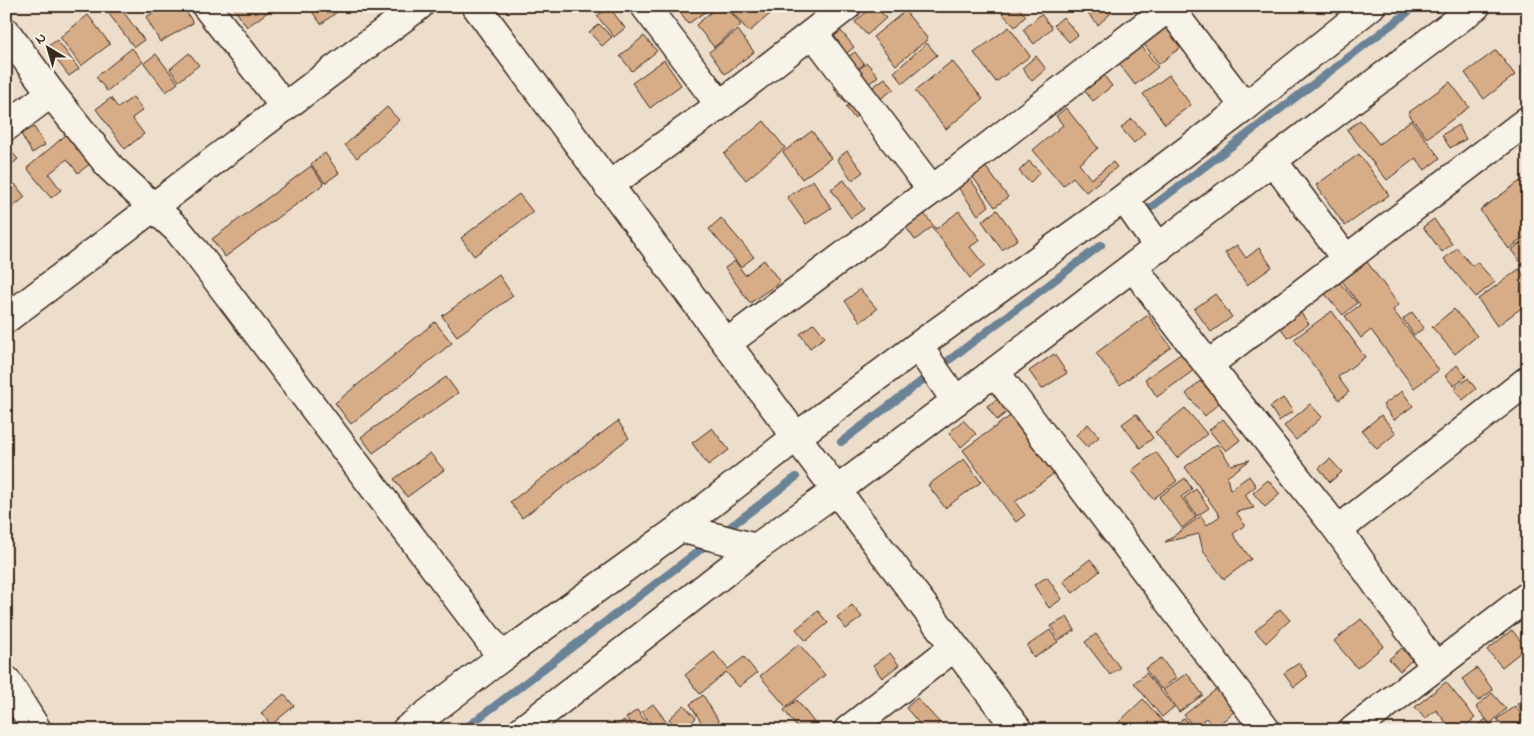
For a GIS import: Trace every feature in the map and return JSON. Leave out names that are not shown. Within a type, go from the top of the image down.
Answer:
[{"type":"street","points":[[206,6],[284,106]]},
{"type":"street","points":[[6,319],[418,6]]},
{"type":"street","points":[[476,6],[836,491],[1018,730]]},
{"type":"street","points":[[645,6],[720,105]]},
{"type":"street","points":[[608,186],[720,105],[846,6]]},
{"type":"street","points":[[406,730],[502,657],[680,528],[796,437],[918,346],[1124,198],[1245,107],[1371,6]]},
{"type":"street","points":[[726,343],[932,190],[1168,7],[1245,107]]},
{"type":"street","points":[[522,730],[756,548],[836,491],[995,372],[1474,7]]},
{"type":"street","points":[[6,32],[51,93],[111,168],[177,229],[199,256],[502,657]]},
{"type":"street","points":[[813,33],[932,190]]},
{"type":"street","points":[[6,127],[51,93]]},
{"type":"street","points":[[1208,365],[1528,120]]},
{"type":"street","points":[[1273,161],[1346,259]]},
{"type":"street","points":[[1124,198],[1159,248]]},
{"type":"street","points":[[1133,267],[1338,530],[1435,666]]},
{"type":"street","points":[[918,346],[956,401]]},
{"type":"street","points":[[995,372],[1266,730]]},
{"type":"street","points":[[1338,530],[1528,380]]},
{"type":"street","points":[[680,528],[756,548]]},
{"type":"street","points":[[1353,730],[1528,596]]},
{"type":"street","points":[[848,730],[954,647]]},
{"type":"street","points":[[6,680],[38,730]]},
{"type":"building","points":[[103,6],[119,6],[144,40],[134,47]]},
{"type":"building","points":[[165,6],[183,6],[193,23],[160,42],[146,17]]},
{"type":"building","points":[[232,6],[276,6],[247,27]]},
{"type":"building","points":[[308,6],[345,6],[321,24]]},
{"type":"building","points":[[689,6],[713,6],[688,24],[680,13]]},
{"type":"building","points":[[718,6],[726,6],[741,25],[714,47],[696,25]]},
{"type":"building","points":[[727,6],[764,6],[770,14],[749,32]]},
{"type":"building","points":[[873,6],[876,6],[886,18],[867,35],[855,22]]},
{"type":"building","points":[[1009,6],[1017,6],[1026,16],[1015,27],[1002,13]]},
{"type":"building","points":[[1082,6],[1105,6],[1111,13],[1098,25]]},
{"type":"building","points":[[609,7],[625,28],[614,37],[597,16]]},
{"type":"building","points":[[905,11],[928,39],[896,65],[873,37]]},
{"type":"building","points":[[1041,14],[1052,28],[1034,44],[1023,30]]},
{"type":"building","points":[[88,15],[110,44],[81,66],[60,37]]},
{"type":"building","points":[[1063,17],[1078,35],[1069,42],[1054,25]]},
{"type":"building","points":[[599,24],[612,37],[602,46],[589,32]]},
{"type":"building","points":[[1165,26],[1181,47],[1159,64],[1143,43]]},
{"type":"building","points":[[1009,27],[1030,56],[996,82],[974,53]]},
{"type":"building","points":[[738,30],[754,52],[725,74],[709,52]]},
{"type":"building","points":[[841,31],[854,47],[839,60],[826,43]]},
{"type":"building","points":[[644,36],[657,51],[632,71],[620,56]]},
{"type":"building","points":[[57,40],[79,69],[69,76],[47,47]]},
{"type":"building","points":[[927,43],[937,55],[903,83],[894,72]]},
{"type":"building","points":[[1140,44],[1158,67],[1135,85],[1117,61]]},
{"type":"building","points":[[132,48],[143,62],[107,91],[96,77]]},
{"type":"building","points":[[1496,50],[1515,75],[1484,99],[1465,73]]},
{"type":"building","points":[[855,52],[864,64],[852,73],[842,61]]},
{"type":"building","points":[[189,53],[199,65],[179,81],[170,69]]},
{"type":"building","points":[[156,54],[178,83],[166,92],[144,63]]},
{"type":"building","points":[[1036,56],[1046,69],[1032,81],[1022,68]]},
{"type":"building","points":[[664,60],[681,85],[650,108],[632,83]]},
{"type":"building","points":[[952,61],[983,99],[946,129],[915,91]]},
{"type":"building","points":[[867,63],[878,76],[846,103],[834,89]]},
{"type":"building","points":[[1102,73],[1112,86],[1093,101],[1083,89]]},
{"type":"building","points":[[1169,75],[1191,105],[1165,124],[1143,94]]},
{"type":"building","points":[[885,78],[894,89],[854,118],[846,107]]},
{"type":"building","points":[[1450,82],[1469,107],[1427,138],[1408,113]]},
{"type":"building","points":[[133,97],[143,110],[132,118],[144,134],[125,149],[96,109],[111,98],[118,108]]},
{"type":"building","points":[[387,107],[399,120],[357,158],[345,145]]},
{"type":"building","points":[[1066,108],[1098,148],[1079,164],[1091,179],[1113,162],[1117,167],[1086,192],[1073,177],[1063,186],[1033,150],[1063,125],[1056,116]]},
{"type":"building","points":[[1132,119],[1145,133],[1134,143],[1121,128]]},
{"type":"building","points":[[1360,120],[1379,144],[1411,120],[1440,158],[1425,170],[1416,158],[1387,180],[1347,130]]},
{"type":"building","points":[[764,121],[785,148],[746,180],[724,154]]},
{"type":"building","points":[[1458,125],[1466,139],[1450,148],[1442,135]]},
{"type":"building","points":[[34,127],[45,145],[32,153],[21,134]]},
{"type":"building","points":[[812,131],[831,158],[802,179],[783,152]]},
{"type":"building","points":[[67,134],[91,163],[78,173],[67,159],[49,174],[61,190],[51,198],[27,168]]},
{"type":"building","points":[[6,146],[18,159],[6,170]]},
{"type":"building","points":[[847,151],[863,172],[852,180],[837,159]]},
{"type":"building","points":[[325,153],[339,173],[325,183],[311,164]]},
{"type":"building","points":[[1359,154],[1389,195],[1345,226],[1316,185]]},
{"type":"building","points":[[1029,161],[1040,172],[1030,183],[1019,171]]},
{"type":"building","points":[[311,166],[324,184],[225,257],[212,239]]},
{"type":"building","points":[[985,166],[1008,197],[995,207],[972,176]]},
{"type":"building","points":[[969,177],[989,206],[978,215],[957,186]]},
{"type":"building","points":[[1523,179],[1528,185],[1528,214],[1524,217],[1528,223],[1528,234],[1509,249],[1480,210]]},
{"type":"building","points":[[813,180],[831,208],[806,224],[787,197]]},
{"type":"building","points":[[844,180],[864,209],[851,218],[831,189]]},
{"type":"building","points":[[15,184],[25,197],[12,208],[6,200],[6,191]]},
{"type":"building","points":[[519,194],[533,212],[474,256],[461,238]]},
{"type":"building","points":[[997,210],[1018,239],[1002,250],[982,221]]},
{"type":"building","points":[[959,211],[980,240],[970,247],[985,266],[970,278],[932,227],[915,240],[905,226],[923,212],[936,229]]},
{"type":"building","points":[[721,218],[754,257],[741,267],[709,229]]},
{"type":"building","points":[[1434,219],[1452,244],[1442,252],[1423,227]]},
{"type":"building","points":[[1528,239],[1528,272],[1511,250]]},
{"type":"building","points":[[1237,245],[1246,258],[1259,248],[1272,267],[1247,285],[1225,253]]},
{"type":"building","points":[[1457,248],[1472,266],[1477,262],[1495,282],[1476,297],[1444,259]]},
{"type":"building","points":[[764,260],[780,282],[750,303],[725,268],[735,261],[745,275]]},
{"type":"building","points":[[1367,262],[1399,305],[1393,310],[1439,370],[1414,388],[1371,330],[1361,338],[1345,316],[1360,305],[1342,281]]},
{"type":"building","points":[[1519,269],[1528,281],[1528,303],[1497,326],[1478,299]]},
{"type":"building","points":[[499,275],[513,296],[457,336],[442,316]]},
{"type":"building","points":[[1339,282],[1357,303],[1343,315],[1325,294]]},
{"type":"building","points":[[860,289],[877,309],[861,322],[845,301]]},
{"type":"building","points":[[1215,294],[1232,317],[1211,332],[1194,309]]},
{"type":"building","points":[[1454,309],[1477,336],[1455,354],[1432,327]]},
{"type":"building","points":[[1332,311],[1365,357],[1338,377],[1349,392],[1339,400],[1294,339]]},
{"type":"building","points":[[1300,312],[1309,324],[1288,338],[1280,327]]},
{"type":"building","points":[[1412,312],[1424,328],[1414,335],[1403,319]]},
{"type":"building","points":[[1148,315],[1171,347],[1120,385],[1096,353]]},
{"type":"building","points":[[435,322],[452,343],[351,424],[335,403]]},
{"type":"building","points":[[814,323],[825,337],[810,348],[800,334]]},
{"type":"building","points":[[1182,353],[1194,370],[1157,397],[1145,379]]},
{"type":"building","points":[[1054,354],[1067,373],[1042,389],[1029,371]]},
{"type":"building","points":[[1457,365],[1466,376],[1454,386],[1445,376]]},
{"type":"building","points":[[446,377],[458,393],[373,453],[361,437]]},
{"type":"building","points":[[1468,378],[1476,389],[1463,400],[1454,389]]},
{"type":"building","points":[[1200,381],[1220,402],[1205,416],[1186,394]]},
{"type":"building","points":[[1402,391],[1413,406],[1394,420],[1383,405]]},
{"type":"building","points":[[999,398],[1008,411],[997,420],[987,406]]},
{"type":"building","points":[[1283,398],[1293,411],[1279,421],[1270,407]]},
{"type":"building","points":[[1310,404],[1322,417],[1296,440],[1284,426]]},
{"type":"building","points":[[1185,408],[1207,434],[1177,458],[1155,432]]},
{"type":"building","points":[[1013,414],[1056,472],[1015,502],[1025,515],[1016,522],[963,450]]},
{"type":"building","points":[[1136,414],[1153,438],[1140,448],[1122,424]]},
{"type":"building","points":[[1381,415],[1396,433],[1377,449],[1362,431]]},
{"type":"building","points":[[1223,419],[1240,440],[1226,451],[1209,430]]},
{"type":"building","points":[[963,420],[976,434],[961,447],[949,433]]},
{"type":"building","points":[[618,421],[629,438],[522,518],[510,502]]},
{"type":"building","points":[[1088,424],[1099,437],[1087,447],[1076,435]]},
{"type":"building","points":[[712,428],[729,450],[708,465],[692,443]]},
{"type":"building","points":[[1217,444],[1231,465],[1250,460],[1227,477],[1230,490],[1249,476],[1256,486],[1245,495],[1254,508],[1236,512],[1245,525],[1233,534],[1251,559],[1224,579],[1203,551],[1199,534],[1165,542],[1201,516],[1207,525],[1220,516],[1185,467]]},
{"type":"building","points":[[1156,452],[1177,481],[1153,499],[1132,470]]},
{"type":"building","points":[[430,453],[444,470],[407,497],[394,479]]},
{"type":"building","points":[[964,459],[981,482],[945,508],[928,485]]},
{"type":"building","points":[[1330,459],[1342,472],[1330,482],[1319,468]]},
{"type":"building","points":[[1185,478],[1192,489],[1181,497],[1196,517],[1182,528],[1159,497]]},
{"type":"building","points":[[1268,480],[1280,494],[1265,507],[1253,493]]},
{"type":"building","points":[[1196,489],[1209,508],[1197,516],[1184,498]]},
{"type":"building","points":[[1090,559],[1100,571],[1073,593],[1063,581]]},
{"type":"building","points":[[1047,577],[1062,599],[1049,608],[1034,585]]},
{"type":"building","points":[[852,605],[862,617],[846,629],[837,617]]},
{"type":"building","points":[[1280,609],[1290,620],[1266,643],[1255,631]]},
{"type":"building","points":[[818,611],[828,623],[806,641],[796,629]]},
{"type":"building","points":[[1067,617],[1075,630],[1059,640],[1051,626]]},
{"type":"building","points":[[1361,619],[1384,646],[1357,668],[1334,641]]},
{"type":"building","points":[[1050,630],[1058,642],[1034,658],[1027,646]]},
{"type":"building","points":[[1512,630],[1526,648],[1502,667],[1487,650]]},
{"type":"building","points":[[1096,634],[1120,668],[1110,675],[1085,642]]},
{"type":"building","points":[[799,644],[825,675],[786,707],[760,676]]},
{"type":"building","points":[[1402,648],[1412,660],[1400,671],[1389,659]]},
{"type":"building","points":[[714,652],[728,669],[744,657],[757,673],[739,687],[726,672],[700,694],[685,675]]},
{"type":"building","points":[[890,653],[899,665],[882,678],[873,665]]},
{"type":"building","points":[[1161,658],[1176,678],[1161,689],[1145,669]]},
{"type":"building","points":[[1299,663],[1308,676],[1294,687],[1284,673]]},
{"type":"building","points":[[1477,668],[1493,690],[1478,701],[1462,679]]},
{"type":"building","points":[[1146,673],[1174,707],[1162,717],[1134,683]]},
{"type":"building","points":[[1187,673],[1203,695],[1179,712],[1163,690]]},
{"type":"building","points":[[1446,682],[1475,718],[1460,730],[1452,730],[1436,710],[1425,719],[1415,707]]},
{"type":"building","points":[[1218,688],[1236,710],[1215,728],[1206,718],[1195,728],[1184,715]]},
{"type":"building","points":[[1492,693],[1506,709],[1490,724],[1476,707]]},
{"type":"building","points":[[284,694],[294,706],[271,725],[261,713]]},
{"type":"building","points":[[703,695],[724,730],[706,730],[690,704]]},
{"type":"building","points":[[1528,695],[1528,719],[1517,704]]},
{"type":"building","points":[[917,698],[940,723],[933,730],[925,730],[906,708]]},
{"type":"building","points":[[1143,699],[1165,724],[1158,730],[1124,730],[1118,723]]},
{"type":"building","points":[[797,700],[816,725],[810,730],[799,730],[784,710]]},
{"type":"building","points":[[653,704],[673,730],[655,730],[642,712]]},
{"type":"building","points":[[684,705],[696,718],[683,730],[678,730],[669,719]]},
{"type":"building","points":[[1515,706],[1525,719],[1512,730],[1505,730],[1497,719]]},
{"type":"building","points":[[637,710],[652,730],[635,730],[626,718]]},
{"type":"building","points":[[1184,718],[1194,730],[1170,730],[1170,729]]},
{"type":"building","points":[[1486,719],[1494,730],[1472,730]]},
{"type":"building","points":[[624,720],[631,730],[610,730]]},
{"type":"waterway","points":[[1141,215],[1416,6]]},
{"type":"waterway","points":[[841,442],[1101,245]]},
{"type":"waterway","points":[[722,533],[796,477]]},
{"type":"waterway","points":[[463,730],[709,543]]}]
